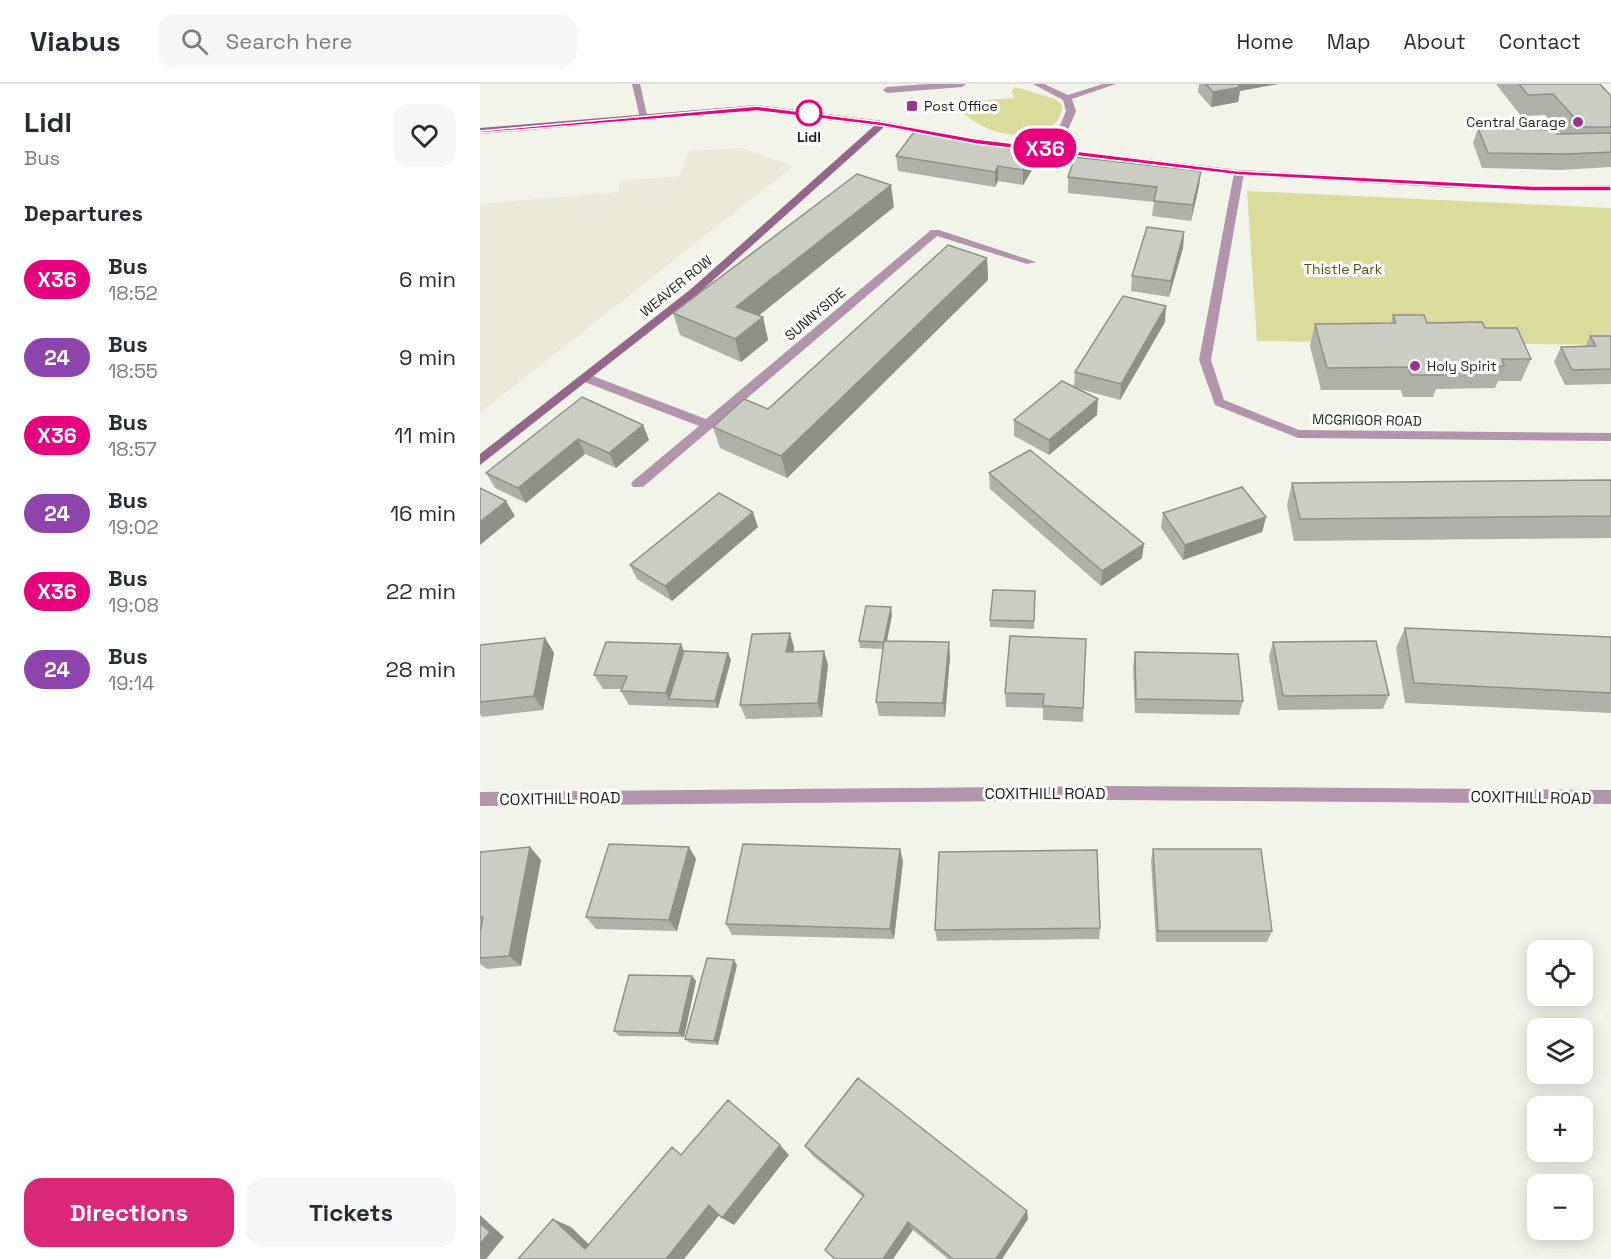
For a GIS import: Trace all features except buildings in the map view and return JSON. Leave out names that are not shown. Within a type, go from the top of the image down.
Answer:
[{"type":"main road","points":[[480,131],[757,108],[882,124],[976,142],[1055,149],[1239,173],[1533,189],[1611,188]]},
{"type":"main road","name":"WEAVER ROW","points":[[480,461],[739,254],[882,124]]},
{"type":"street","points":[[636,84],[645,118]]},
{"type":"street","points":[[887,90],[962,84]]},
{"type":"street","points":[[1037,84],[1068,98],[1112,84]]},
{"type":"street","points":[[1055,149],[1071,111],[1068,98]]},
{"type":"street","name":"MCGRIGOR ROAD","points":[[1239,173],[1205,360],[1219,402],[1298,434],[1611,437]]},
{"type":"street","name":"SUNNYSIDE","points":[[638,484],[935,232],[1031,262]]},
{"type":"street","points":[[586,378],[707,424]]},
{"type":"street","name":"COXITHILL ROAD","points":[[480,799],[1112,793],[1611,797]]},
{"type":"shaded area","points":[[742,148],[793,166],[480,413],[480,204],[618,192],[621,180],[679,177],[689,151]]},
{"type":"green space","points":[[1015,87],[1055,99],[1062,105],[1060,116],[1055,124],[1037,133],[1026,135],[1004,133],[977,123],[962,112],[954,102],[1014,98],[1012,91]]},
{"type":"green space","name":"Thistle Park","points":[[1247,191],[1611,208],[1611,345],[1257,341]]},
{"type":"bus line","name":"X36","points":[[480,131],[757,108],[882,124],[976,142],[1055,149],[1239,173],[1294,178],[1533,189],[1611,188]]},
{"type":"place","name":"Post Office","points":[[912,106]]},
{"type":"place","name":"Lidl","points":[[809,113]]},
{"type":"place","name":"Central Garage","points":[[1578,122]]},
{"type":"place","name":"Holy Spirit","points":[[1415,366]]}]
